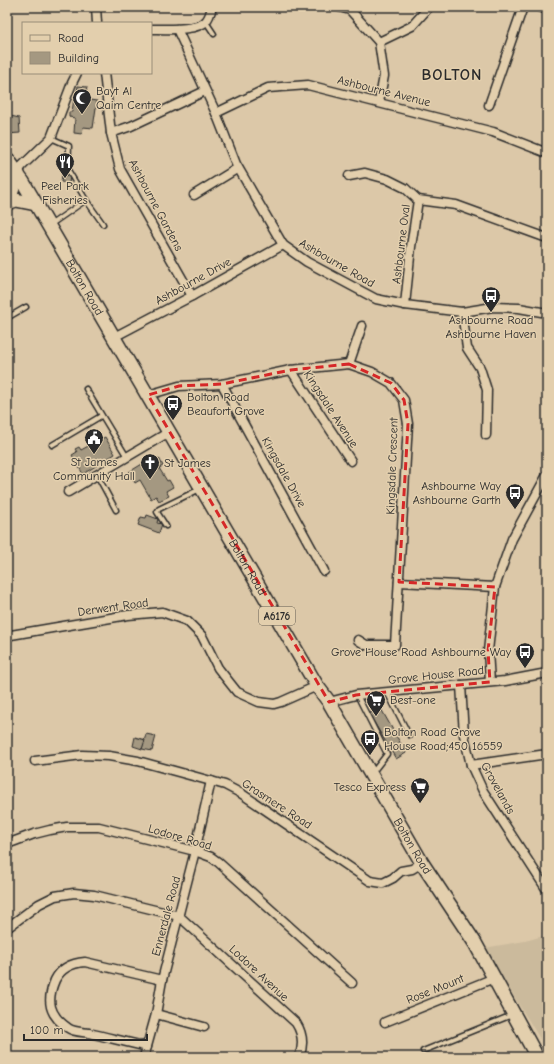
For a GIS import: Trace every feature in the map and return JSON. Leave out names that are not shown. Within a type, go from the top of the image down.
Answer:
[{"type":"highway","name":"Bolton Road","points":[[7,160],[17,174]]},
{"type":"highway","points":[[7,199],[17,174]]},
{"type":"main road","name":"Bolton Road","points":[[17,174],[49,226],[317,686],[329,702],[422,863],[475,943],[514,1014],[535,1057]]},
{"type":"main road","points":[[7,199],[36,204]]},
{"type":"street","points":[[96,7],[97,22]]},
{"type":"street","points":[[152,29],[195,27],[206,22],[212,7]]},
{"type":"street","points":[[339,7],[350,10],[379,42],[384,76],[379,102]]},
{"type":"street","points":[[379,42],[412,26],[429,7]]},
{"type":"street","points":[[489,105],[523,7]]},
{"type":"street","points":[[540,7],[547,10]]},
{"type":"street","name":"Ashbourne Road","points":[[177,29],[216,113],[238,168],[283,245],[307,262],[376,299],[405,306],[462,312],[493,307],[519,308],[547,313]]},
{"type":"street","points":[[17,174],[22,166],[51,138],[72,83],[77,74]]},
{"type":"street","name":"Ashbourne Gardens","points":[[104,74],[111,133],[120,169],[192,296]]},
{"type":"street","name":"Ashbourne Avenue","points":[[216,113],[268,88],[308,84],[493,132],[547,154]]},
{"type":"street","points":[[111,133],[130,126],[205,91]]},
{"type":"street","points":[[194,194],[238,168]]},
{"type":"street","points":[[349,176],[365,173],[387,179],[405,188],[418,200]]},
{"type":"street","name":"Ashbourne Oval","points":[[405,306],[411,247],[418,200],[456,205],[547,238]]},
{"type":"street","name":"Ashbourne Drive","points":[[114,337],[192,296],[283,245]]},
{"type":"street","points":[[462,312],[467,348],[480,368],[488,390],[486,435]]},
{"type":"street","points":[[349,364],[362,326]]},
{"type":"street","name":"Kingsdale Crescent","points":[[148,395],[179,386],[222,384],[291,370],[349,364],[372,372],[391,382],[404,400],[408,424],[395,645],[366,645],[358,640]]},
{"type":"street","name":"Kingsdale Avenue","points":[[291,370],[351,461]]},
{"type":"street","name":"Kingsdale Drive","points":[[222,384],[324,571]]},
{"type":"street","points":[[68,492],[169,432]]},
{"type":"street","points":[[490,682],[488,651],[495,587],[512,539],[547,475]]},
{"type":"street","points":[[399,582],[495,587]]},
{"type":"street","name":"Derwent Road","points":[[11,636],[128,615],[162,612],[187,621],[202,636],[218,668],[237,692],[259,702],[274,704],[317,686]]},
{"type":"street","name":"Grove House Road","points":[[329,702],[356,695],[505,681],[547,673]]},
{"type":"street","name":"Grovelands","points":[[461,685],[464,735],[471,765],[483,791],[547,890]]},
{"type":"street","points":[[471,765],[547,754]]},
{"type":"street","name":"Grasmere Road","points":[[35,760],[82,755],[109,756],[138,761],[225,785],[242,794],[370,881],[383,883],[401,871],[412,869],[422,863]]},
{"type":"street","name":"Ennerdale Road","points":[[144,1057],[156,1014],[162,980],[179,916],[211,781]]},
{"type":"street","name":"Lodore Road","points":[[7,844],[50,830],[67,827],[99,827],[195,851],[211,857],[352,983]]},
{"type":"street","points":[[7,928],[39,904],[55,896],[74,893],[94,895],[179,916]]},
{"type":"street","name":"Lodore Avenue","points":[[179,916],[296,1023],[301,1030],[303,1041],[302,1050],[299,1057]]},
{"type":"street","points":[[147,1047],[69,1029],[58,1020],[53,1012],[50,1006],[49,996],[56,978],[62,970],[76,963],[85,962],[162,980]]},
{"type":"street","name":"Rose Mount","points":[[385,1022],[494,978]]},
{"type":"street","points":[[156,1014],[204,1027]]},
{"type":"lane","points":[[206,22],[214,34]]},
{"type":"lane","points":[[51,138],[68,146],[68,170],[86,200],[103,224]]},
{"type":"lane","points":[[49,226],[86,200]]},
{"type":"lane","points":[[7,318],[26,307]]},
{"type":"lane","points":[[86,389],[127,457]]},
{"type":"lane","points":[[52,445],[102,416]]},
{"type":"lane","points":[[97,475],[116,510]]},
{"type":"lane","points":[[166,526],[157,512],[159,509],[202,488]]},
{"type":"lane","points":[[387,692],[409,735]]},
{"type":"lane","points":[[356,695],[387,754],[371,776]]},
{"type":"lane","points":[[423,1051],[514,1014]]},
{"type":"highlighted area","points":[[349,364],[391,383],[404,400],[408,424],[399,582],[495,587],[488,651],[490,682],[356,695],[329,702],[148,395],[179,386],[222,384],[291,370]]},
{"type":"shaded area","points":[[547,935],[547,1050],[484,948],[525,941]]},
{"type":"building","points":[[78,86],[87,87],[85,99],[76,98]]},
{"type":"building","name":"Bayt Al Qaim Centre","points":[[74,98],[97,101],[93,128],[83,127],[82,134],[74,133],[75,118],[69,117],[69,112],[72,112]]},
{"type":"building","points":[[7,115],[19,118],[20,133],[7,134]]},
{"type":"building","name":"Peel Park Fisheries","points":[[62,175],[70,176],[69,183],[61,182]]},
{"type":"building","name":"St James Community Hall","points":[[105,437],[115,454],[83,474],[72,455],[77,452],[75,449],[79,447],[81,450]]},
{"type":"building","name":"St James","points":[[152,458],[154,462],[159,458],[163,466],[159,468],[167,481],[169,480],[173,487],[166,491],[169,496],[159,501],[156,496],[151,499],[140,480],[135,483],[129,472]]},
{"type":"building","points":[[147,515],[158,519],[157,523],[162,524],[159,533],[138,525],[141,517],[146,518]]},
{"type":"building","points":[[380,707],[406,753],[396,759],[369,714]]},
{"type":"building","points":[[146,734],[156,736],[152,751],[142,749]]},
{"type":"building","points":[[135,737],[145,740],[142,749],[133,746]]},
{"type":"place","name":"Bayt Al Qaim Centre","points":[[82,115]]},
{"type":"place","name":"Peel Park Fisheries","points":[[65,179]]},
{"type":"place","name":"Ashbourne Road Ashbourne Haven","points":[[491,313]]},
{"type":"place","name":"Bolton Road Beaufort Grove","points":[[173,421]]},
{"type":"place","name":"St James Community Hall","points":[[94,455]]},
{"type":"place","name":"St James","points":[[150,480]]},
{"type":"place","name":"Ashbourne Way Ashbourne Garth","points":[[515,510]]},
{"type":"place","name":"Grove House Road Ashbourne Way","points":[[525,669]]},
{"type":"place","name":"Best-one","points":[[376,717]]},
{"type":"place","name":"Bolton Road Grove House Road;450 16559","points":[[370,756]]},
{"type":"place","name":"Tesco Express","points":[[420,804]]},
{"type":"district","name":"BOLTON","points":[[452,74]]}]
